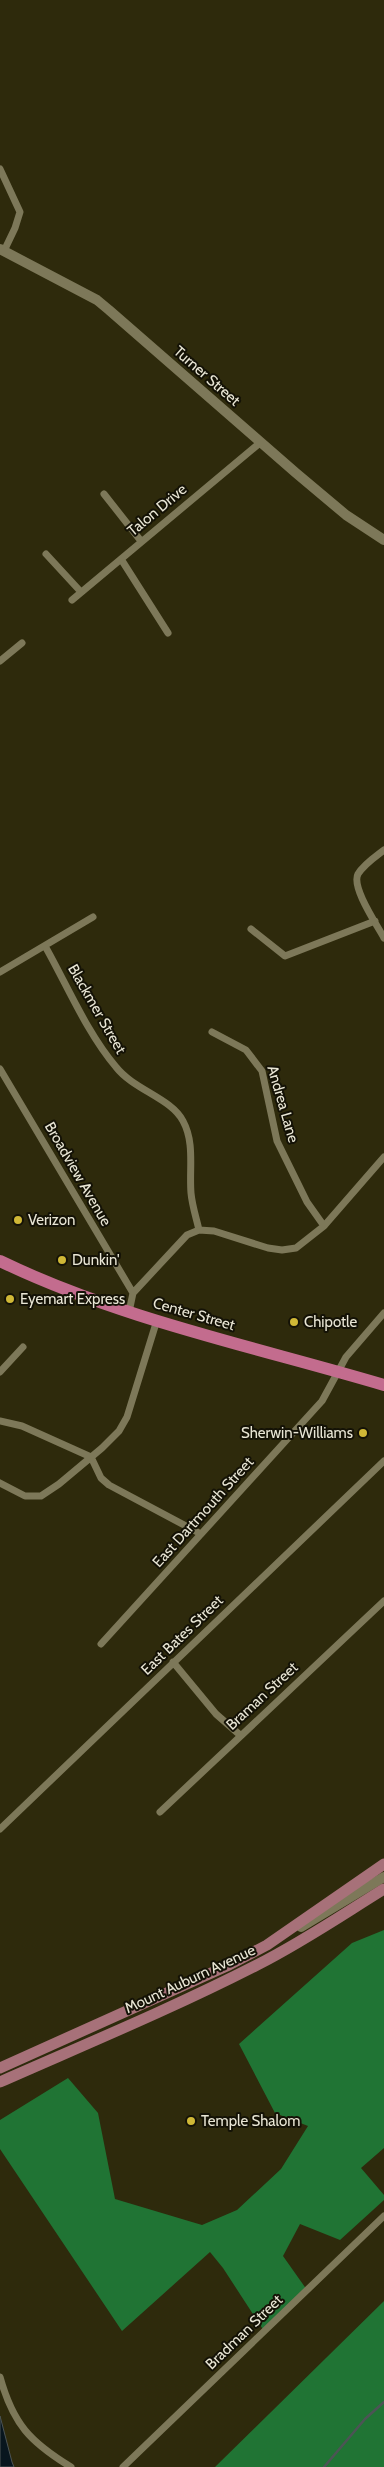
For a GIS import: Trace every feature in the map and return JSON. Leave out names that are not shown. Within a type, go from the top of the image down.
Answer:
[{"type":"highway","name":"Center Street","points":[[0,1261],[35,1278],[106,1306],[384,1385]]},
{"type":"main road","name":"Turner Street","points":[[2,250],[97,300],[346,514],[384,540]]},
{"type":"main road","points":[[267,1945],[384,1864]]},
{"type":"main road","name":"Mount Auburn Avenue","points":[[0,2068],[180,1988],[267,1945],[384,1877]]},
{"type":"main road","name":"Mount Auburn Avenue","points":[[0,2082],[174,2005],[257,1965],[324,1927],[383,1889]]},
{"type":"street","points":[[0,169],[20,212],[15,228],[2,250]]},
{"type":"street","name":"Talon Drive","points":[[72,600],[261,442]]},
{"type":"street","points":[[104,494],[142,541]]},
{"type":"street","points":[[46,554],[81,592]]},
{"type":"street","points":[[121,559],[168,633]]},
{"type":"street","points":[[0,661],[22,643]]},
{"type":"street","points":[[384,850],[364,867],[357,877],[356,883],[384,938]]},
{"type":"street","points":[[0,972],[93,917]]},
{"type":"street","points":[[251,929],[285,956],[375,921]]},
{"type":"street","name":"Blackmer Street","points":[[45,946],[95,1037],[115,1067],[132,1083],[175,1109],[183,1121],[190,1149],[191,1200],[199,1230]]},
{"type":"street","name":"Andrea Lane","points":[[212,1032],[246,1050],[262,1071],[277,1141],[307,1202],[324,1226]]},
{"type":"street","name":"Broadview Avenue","points":[[0,1069],[132,1293]]},
{"type":"street","points":[[129,1312],[132,1293],[187,1235],[199,1230],[214,1231],[268,1248],[290,1250],[305,1243],[324,1226],[384,1157]]},
{"type":"street","name":"East Dartmouth Street","points":[[102,1644],[322,1401],[346,1357],[384,1313]]},
{"type":"street","points":[[0,1483],[25,1496],[40,1496],[59,1484],[119,1431],[127,1417],[157,1320]]},
{"type":"street","points":[[0,1372],[23,1347]]},
{"type":"street","points":[[0,1421],[22,1426],[90,1457],[101,1478],[109,1485],[201,1534]]},
{"type":"street","name":"East Bates Street","points":[[0,1829],[384,1461]]},
{"type":"street","name":"Braman Street","points":[[160,1812],[384,1601]]},
{"type":"street","points":[[173,1662],[216,1714],[240,1735]]},
{"type":"street","name":"Bradman Street","points":[[123,2467],[384,2216]]},
{"type":"street","points":[[0,2377],[12,2412],[28,2436],[71,2467]]},
{"type":"green space","points":[[384,1930],[384,2148],[361,2168],[384,2195],[384,2200],[340,2240],[300,2224],[283,2256],[307,2290],[264,2331],[223,2268],[210,2252],[122,2331],[0,2149],[0,2120],[68,2078],[98,2113],[115,2199],[202,2225],[237,2210],[281,2169],[308,2126],[275,2113],[239,2044],[352,1943]]},
{"type":"green space","points":[[384,2301],[384,2467],[215,2467]]},
{"type":"shaded area","points":[[0,2416],[12,2462],[14,2467],[0,2467]]},
{"type":"waterway","points":[[324,2467],[365,2419],[384,2402]]},
{"type":"place","name":"Verizon","points":[[18,1220]]},
{"type":"place","name":"Dunkin'","points":[[62,1260]]},
{"type":"place","name":"Eyemart Express","points":[[10,1299]]},
{"type":"place","name":"Chipotle","points":[[294,1322]]},
{"type":"place","name":"Sherwin-Williams","points":[[363,1433]]},
{"type":"place","name":"Temple Shalom","points":[[191,2121]]}]
